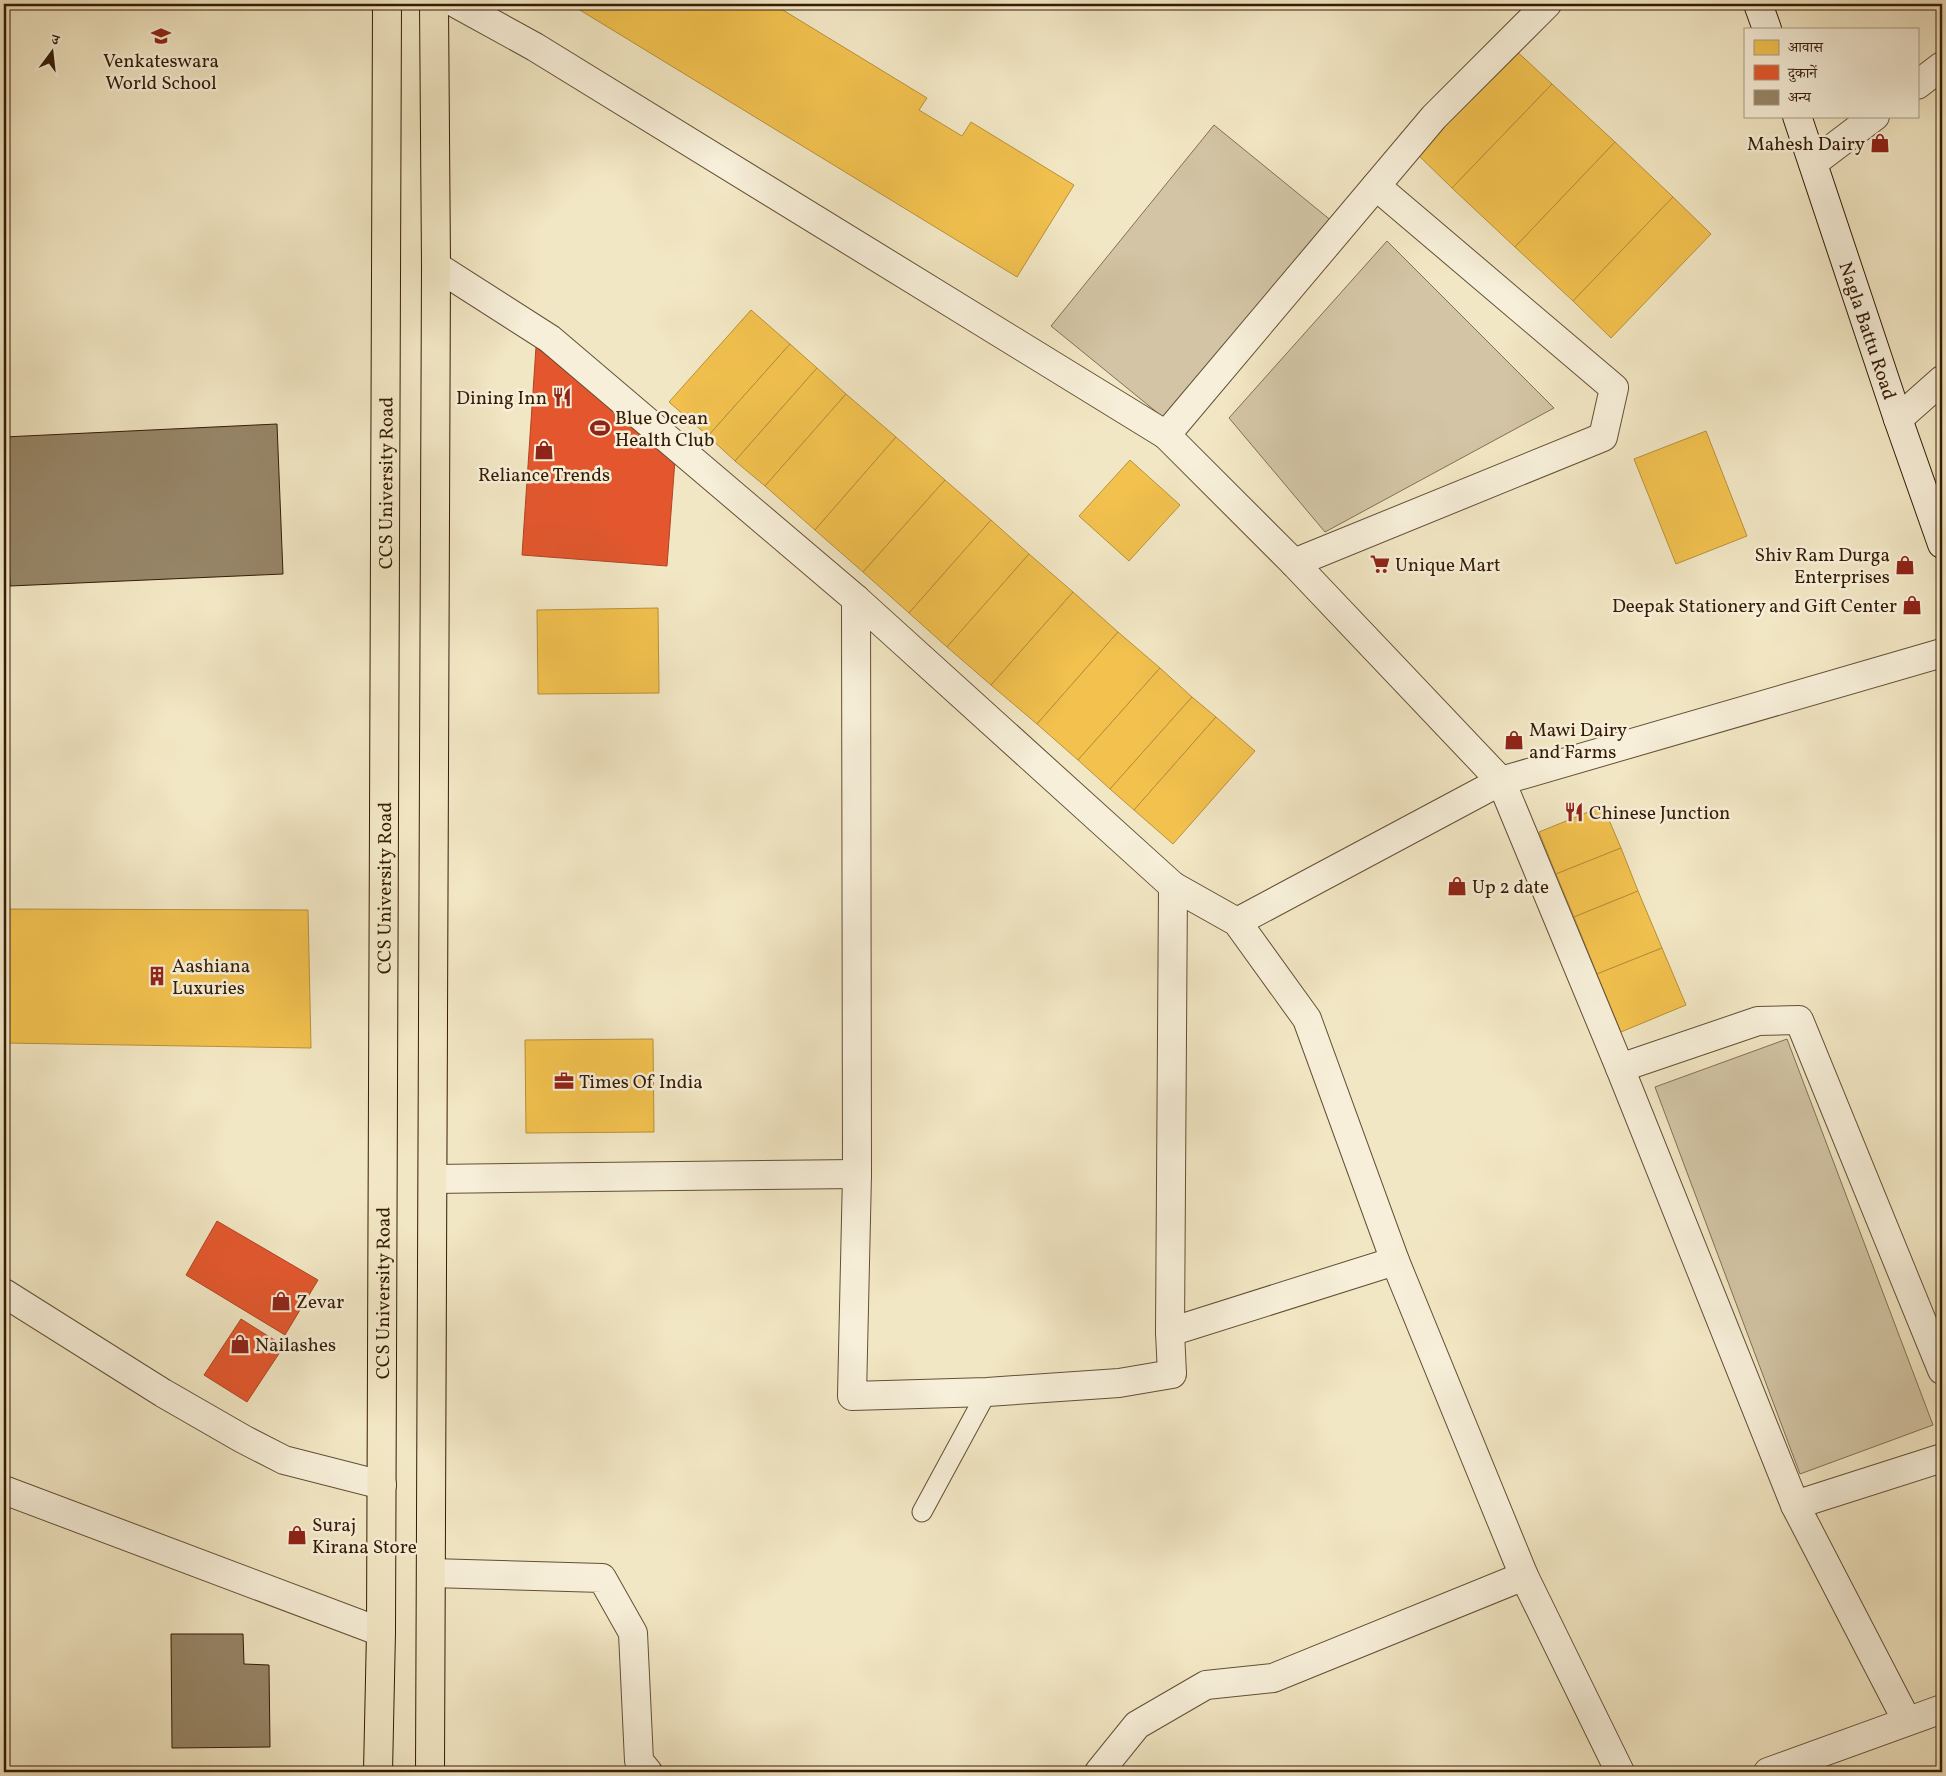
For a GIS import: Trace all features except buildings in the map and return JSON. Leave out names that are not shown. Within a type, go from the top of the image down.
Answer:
[{"type":"highway","name":"CCS University Road","points":[[378,1772],[382,1485],[386,4]]},
{"type":"highway","points":[[430,1772],[436,266],[434,4]]},
{"type":"street","points":[[457,4],[535,47],[1166,435],[1294,563],[1501,781],[1620,1068],[1795,1505],[1907,1722]]},
{"type":"street","points":[[1166,435],[1434,117],[1547,4]]},
{"type":"street","points":[[1758,4],[1767,28]]},
{"type":"street","points":[[1918,84],[1942,66]]},
{"type":"street","name":"Nagla Battu Road","points":[[1798,118],[1898,419],[1942,544]]},
{"type":"street","points":[[1813,162],[1872,118]]},
{"type":"street","points":[[1294,563],[1603,437],[1614,388],[1376,186]]},
{"type":"street","points":[[436,266],[550,339],[856,600],[1173,886],[1237,922],[1307,1019],[1395,1261],[1524,1576],[1620,1772]]},
{"type":"street","points":[[1898,419],[1942,380]]},
{"type":"street","points":[[856,600],[857,1174],[852,1396],[987,1392],[1119,1383],[1172,1374],[1170,1332],[1173,886]]},
{"type":"street","points":[[1237,922],[1501,781],[1942,653]]},
{"type":"street","points":[[1620,1068],[1758,1021],[1798,1020],[1942,1370]]},
{"type":"street","points":[[433,1179],[857,1174]]},
{"type":"street","points":[[1170,1332],[1395,1261]]},
{"type":"street","points":[[4,1293],[163,1393],[243,1440],[284,1460],[382,1485]]},
{"type":"street","points":[[1795,1505],[1942,1458]]},
{"type":"street","points":[[4,1490],[381,1632]]},
{"type":"street","points":[[431,1573],[602,1578],[633,1633],[639,1760],[648,1772]]},
{"type":"street","points":[[1099,1772],[1137,1725],[1206,1685],[1273,1678],[1524,1576]]},
{"type":"street","points":[[1768,1772],[1942,1709]]},
{"type":"lane","points":[[922,1512],[987,1392]]},
{"type":"shaded area","points":[[1214,125],[1333,222],[1170,423],[1051,326]]},
{"type":"shaded area","points":[[1387,241],[1554,408],[1325,532],[1229,418]]},
{"type":"shaded area","points":[[1787,1039],[1933,1425],[1800,1474],[1655,1087]]},
{"type":"place","name":"Venkateswara World School","points":[[161,36]]},
{"type":"place","name":"Mahesh Dairy","points":[[1880,143]]},
{"type":"place","name":"Dining Inn","points":[[562,397]]},
{"type":"place","name":"Blue Ocean Health Club","points":[[600,428]]},
{"type":"place","name":"Reliance Trends","points":[[544,450]]},
{"type":"place","name":"Unique Mart","points":[[1380,564]]},
{"type":"place","name":"Shiv Ram Durga Enterprises","points":[[1905,565]]},
{"type":"place","name":"Deepak Stationery and Gift Center","points":[[1912,605]]},
{"type":"place","name":"Mawi Dairy and Farms","points":[[1514,740]]},
{"type":"place","name":"Chinese Junction","points":[[1574,812]]},
{"type":"place","name":"Up 2 date","points":[[1457,886]]},
{"type":"place","name":"Aashiana Luxuries","points":[[157,976]]},
{"type":"place","name":"Times Of India","points":[[564,1081]]},
{"type":"place","name":"Zevar","points":[[281,1301]]},
{"type":"place","name":"Nailashes","points":[[240,1344]]},
{"type":"place","name":"Suraj Kirana Store","points":[[297,1535]]}]
